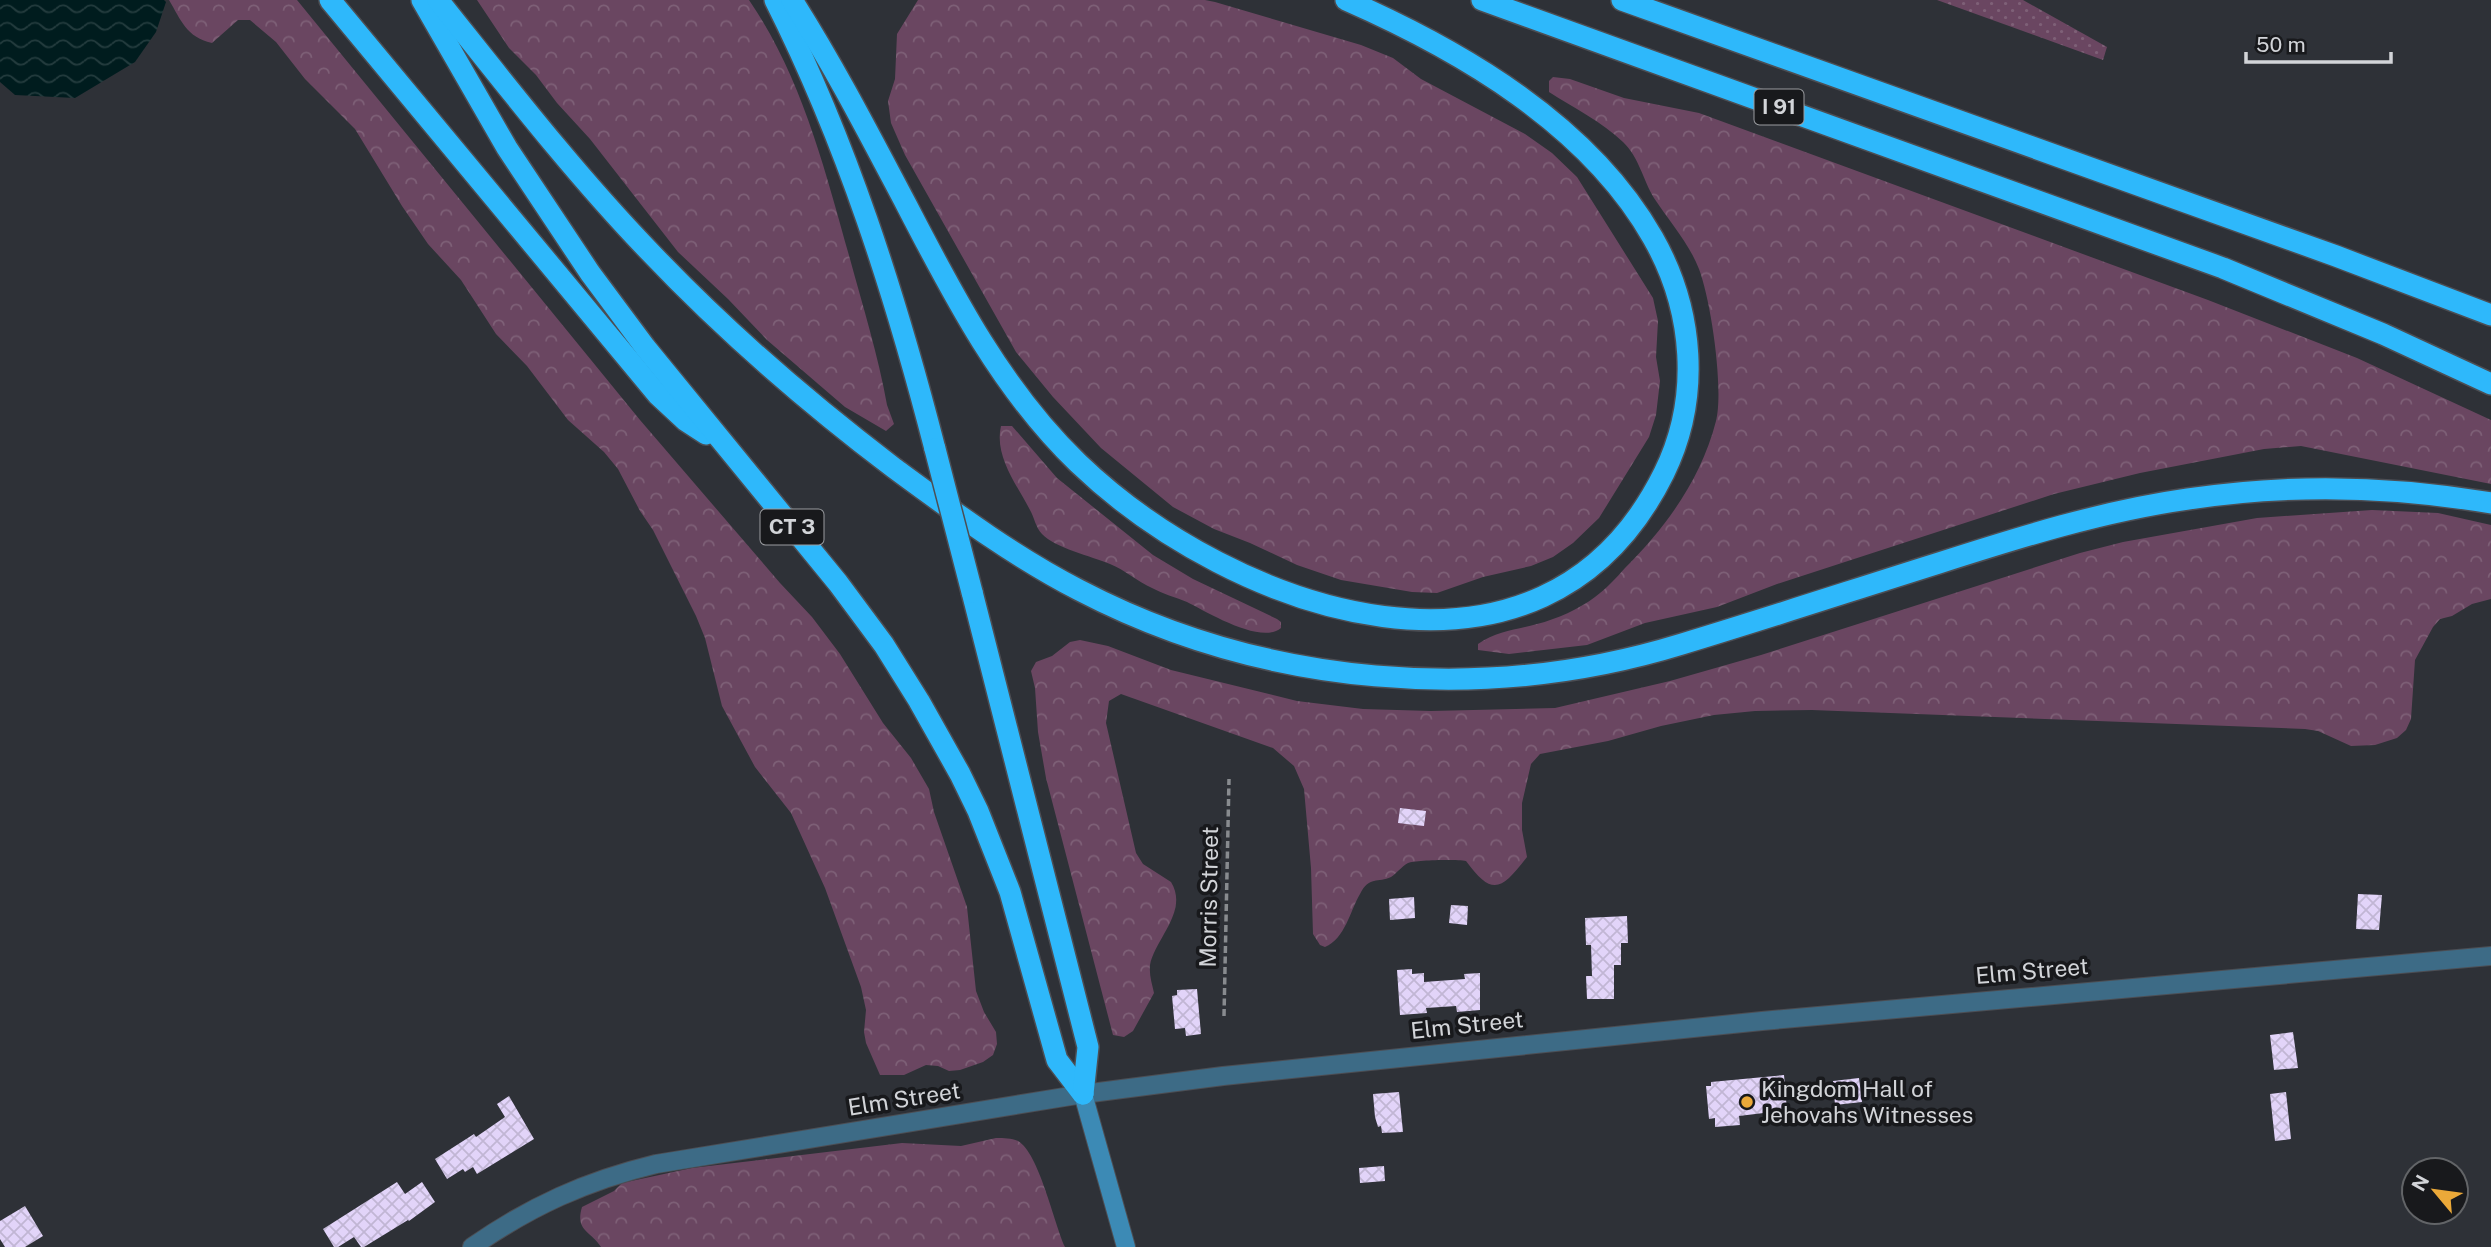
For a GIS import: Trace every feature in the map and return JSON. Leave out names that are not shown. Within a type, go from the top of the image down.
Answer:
[{"type":"highway","points":[[330,0],[658,395],[686,421],[721,442]]},
{"type":"highway","name":"CT 3","points":[[422,0],[507,148],[565,238],[612,304],[856,607],[902,673],[941,738],[978,811],[1010,892],[1057,1060],[1083,1094]]},
{"type":"highway","points":[[438,0],[572,166],[649,251],[734,335],[862,443],[998,542],[1084,593],[1171,630],[1269,659],[1361,675],[1416,679],[1486,678],[1563,671],[1676,646],[2010,540],[2149,505],[2234,493],[2290,490],[2408,493],[2491,503]]},
{"type":"highway","name":"CT 3","points":[[775,0],[817,91],[857,188],[899,318],[936,449],[1088,1047],[1083,1094]]},
{"type":"highway","points":[[792,0],[834,71],[978,336],[1029,410],[1093,477],[1139,515],[1189,547],[1245,576],[1298,598],[1346,611],[1404,620],[1450,620],[1492,613],[1540,597],[1581,573],[1616,543],[1649,500],[1674,451],[1686,402],[1688,356],[1683,315],[1667,266],[1647,229],[1618,187],[1574,142],[1519,97],[1467,61],[1418,33],[1346,0]]},
{"type":"highway","name":"I 91","points":[[1482,0],[2198,258],[2334,312],[2491,384]]},
{"type":"highway","name":"I 91","points":[[1622,0],[2323,251],[2491,315]]},
{"type":"main road","name":"CT 3","points":[[1083,1094],[1126,1247]]},
{"type":"street","name":"Elm Street","points":[[472,1247],[494,1232],[577,1188],[620,1173],[656,1164],[1083,1094],[1503,1046],[2491,956]]},
{"type":"path","name":"Morris Street","points":[[1224,1016],[1229,779]]},
{"type":"green space","points":[[169,0],[297,0],[640,420],[812,617],[840,654],[883,723],[911,758],[929,789],[934,812],[967,907],[976,991],[996,1032],[997,1044],[993,1055],[983,1062],[960,1070],[949,1071],[926,1065],[904,1075],[880,1075],[866,1043],[866,1010],[861,987],[825,888],[791,813],[755,767],[722,706],[705,638],[696,616],[653,530],[618,469],[604,452],[568,420],[527,366],[496,334],[461,280],[428,244],[355,129],[305,79],[276,42],[250,20],[238,20],[212,43],[203,40],[185,27]]},
{"type":"green space","points":[[477,0],[749,0],[784,60],[810,125],[841,225],[894,424],[886,431],[845,407],[767,340],[678,252],[590,139],[536,75],[509,48]]},
{"type":"green space","points":[[918,0],[1215,2],[1361,45],[1393,58],[1421,79],[1525,134],[1552,153],[1577,177],[1653,298],[1658,321],[1656,357],[1660,381],[1656,415],[1649,437],[1599,518],[1573,543],[1553,557],[1437,593],[1412,592],[1341,580],[1297,565],[1214,529],[1173,507],[1101,448],[1053,397],[1016,352],[905,155],[891,123],[888,101],[895,79],[897,34]]},
{"type":"green space","points":[[1937,0],[2023,0],[2107,47],[2103,60]]},
{"type":"green space","points":[[1553,77],[1570,79],[1624,98],[1699,113],[2208,300],[2357,358],[2491,420],[2491,484],[2301,446],[2264,449],[2140,473],[2054,494],[1777,584],[1717,607],[1645,623],[1587,645],[1509,654],[1478,650],[1478,644],[1492,636],[1545,622],[1575,609],[1611,583],[1655,535],[1692,482],[1710,442],[1718,407],[1712,323],[1704,283],[1695,259],[1654,198],[1628,148],[1588,115],[1549,92],[1549,81]]},
{"type":"green space","points":[[1001,426],[1012,426],[1057,478],[1153,555],[1193,579],[1277,619],[1281,622],[1281,628],[1261,633],[1234,625],[1156,590],[1115,566],[1064,548],[1048,539],[1038,529],[1008,470],[1001,448]]},
{"type":"green space","points":[[2372,510],[2438,513],[2491,525],[2491,599],[2472,604],[2452,616],[2440,619],[2433,627],[2415,660],[2411,719],[2406,730],[2397,738],[2375,745],[2351,746],[2318,731],[2305,729],[1812,710],[1714,715],[1608,741],[1540,754],[1531,764],[1522,803],[1522,830],[1527,857],[1511,876],[1497,885],[1483,880],[1466,861],[1408,863],[1391,877],[1374,881],[1363,888],[1338,938],[1325,947],[1320,945],[1313,934],[1304,789],[1294,766],[1273,748],[1121,694],[1109,701],[1106,723],[1136,853],[1143,864],[1171,882],[1176,904],[1150,965],[1154,993],[1133,1031],[1124,1037],[1113,1035],[1046,778],[1031,671],[1036,662],[1052,656],[1070,642],[1080,640],[1108,646],[1171,670],[1297,701],[1363,709],[1431,711],[1555,708],[1670,681],[1761,655],[2080,553],[2123,542],[2257,518]]},
{"type":"green space","points":[[996,1138],[1018,1141],[1033,1159],[1065,1247],[601,1247],[580,1221],[582,1207],[614,1191],[622,1183],[692,1168],[902,1143],[961,1146]]},
{"type":"water","points":[[0,0],[166,2],[156,32],[135,62],[75,98],[15,95],[0,82]]},
{"type":"building","points":[[1400,808],[1426,811],[1424,826],[1398,823]]},
{"type":"building","points":[[2358,894],[2382,895],[2379,930],[2356,929]]},
{"type":"building","points":[[1414,897],[1415,918],[1390,920],[1389,899]]},
{"type":"building","points":[[1451,905],[1468,906],[1467,925],[1449,923]]},
{"type":"building","points":[[1627,916],[1628,943],[1621,943],[1621,965],[1614,965],[1614,999],[1587,999],[1586,976],[1592,976],[1591,945],[1586,945],[1585,918]]},
{"type":"building","points":[[1412,969],[1412,974],[1424,973],[1424,982],[1465,979],[1464,974],[1480,973],[1480,1010],[1457,1012],[1456,1006],[1426,1008],[1427,1013],[1400,1015],[1397,970]]},
{"type":"building","points":[[1197,989],[1201,1034],[1186,1036],[1185,1028],[1175,1029],[1172,996],[1177,995],[1177,990]]},
{"type":"building","points":[[2293,1032],[2298,1068],[2274,1070],[2270,1035]]},
{"type":"building","name":"Kingdom Hall of Jehovahs Witnesses","points":[[1784,1075],[1787,1110],[1739,1116],[1740,1125],[1715,1127],[1715,1118],[1709,1119],[1706,1086],[1711,1086],[1711,1082]]},
{"type":"building","points":[[1859,1078],[1862,1102],[1835,1105],[1833,1081]]},
{"type":"building","points":[[1399,1092],[1403,1132],[1382,1133],[1375,1117],[1373,1094]]},
{"type":"building","points":[[2286,1092],[2291,1139],[2275,1141],[2270,1094]]},
{"type":"building","points":[[509,1096],[534,1139],[477,1174],[473,1167],[465,1172],[463,1169],[447,1179],[435,1159],[474,1134],[476,1137],[505,1117],[497,1104]]},
{"type":"building","points":[[1384,1166],[1385,1181],[1360,1183],[1359,1168]]},
{"type":"building","points":[[397,1182],[405,1194],[422,1182],[435,1202],[409,1221],[364,1247],[361,1247],[354,1237],[334,1247],[323,1229]]},
{"type":"building","points":[[25,1206],[43,1236],[25,1247],[5,1247],[0,1239],[0,1221]]},
{"type":"place","name":"Kingdom Hall of Jehovahs Witnesses","points":[[1747,1102]]}]
